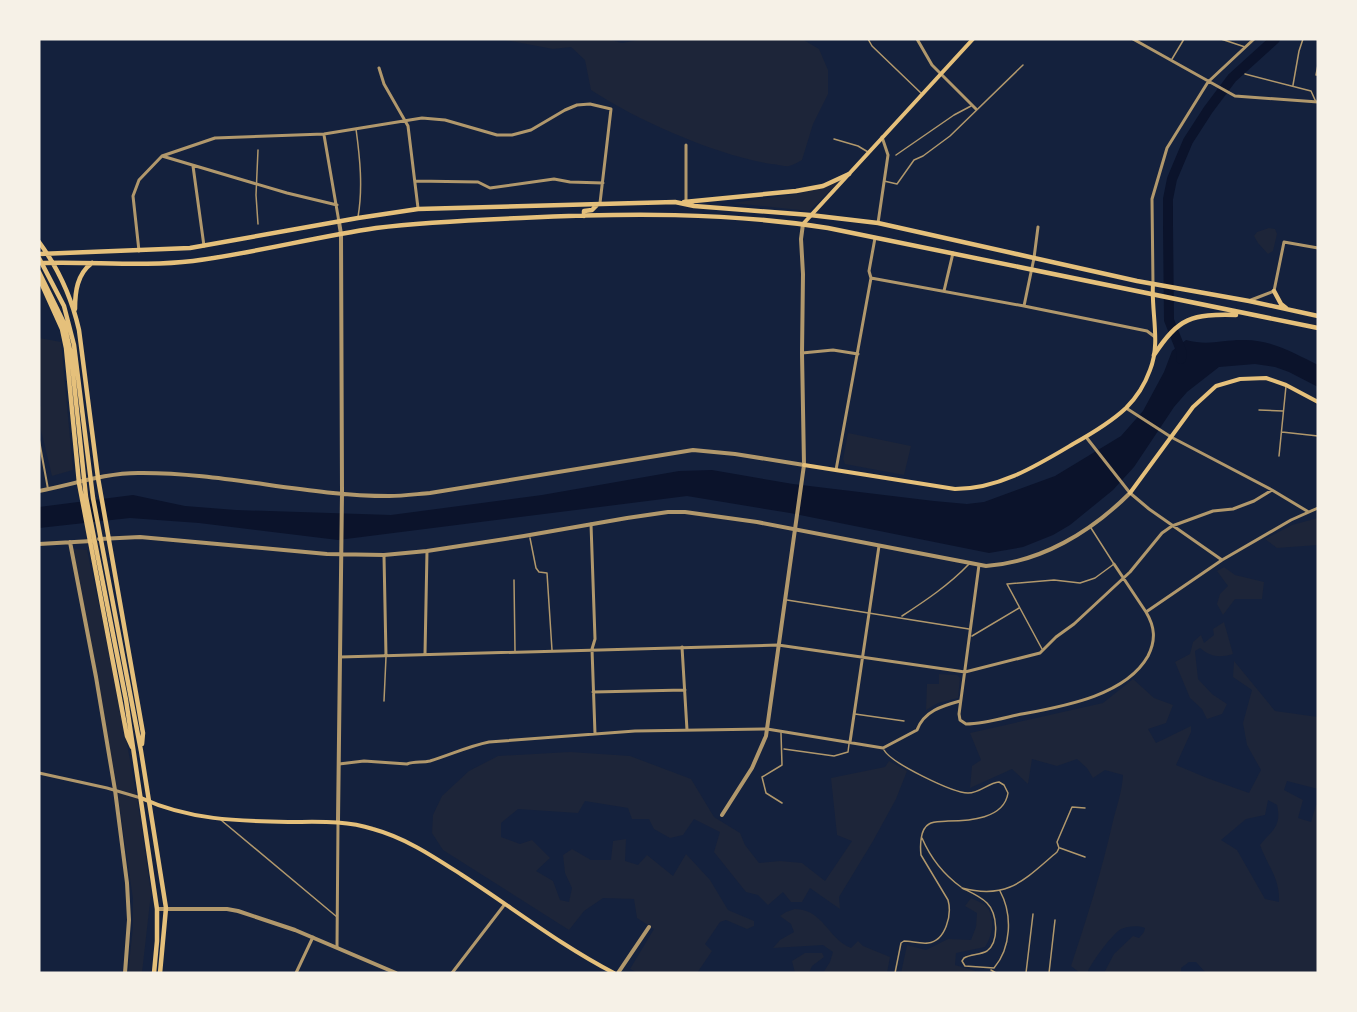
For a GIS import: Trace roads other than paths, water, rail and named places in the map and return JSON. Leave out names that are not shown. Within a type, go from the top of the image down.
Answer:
[{"type":"main road","points":[[802,224],[973,39]]},
{"type":"main road","points":[[154,973],[157,909],[119,651],[90,482],[72,331],[61,300],[39,256],[204,246],[418,209],[686,202],[796,191],[823,186],[849,174]]},
{"type":"main road","points":[[675,202],[694,206],[810,214],[878,223],[1153,284],[1318,316]]},
{"type":"main road","points":[[584,216],[584,211],[592,210],[598,205]]},
{"type":"main road","points":[[39,263],[194,261],[341,234],[419,223],[584,216],[709,216],[802,224],[1318,328]]},
{"type":"main road","points":[[39,242],[53,263],[75,312]]},
{"type":"main road","points":[[92,263],[79,279],[75,295],[75,312],[98,478],[142,734],[141,752]]},
{"type":"main road","points":[[39,272],[58,308],[68,339],[86,497],[150,802],[166,908],[160,973]]},
{"type":"main road","points":[[39,278],[62,329],[66,348],[79,483],[127,736],[135,754]]},
{"type":"main road","points":[[804,465],[944,488],[975,488],[1014,476],[1086,437],[1111,420],[1126,408],[1144,384],[1150,373],[1154,355],[1153,284]]},
{"type":"main road","points":[[1274,291],[1281,304],[1288,310]]},
{"type":"main road","points":[[1154,355],[1166,338],[1179,326],[1201,316],[1248,315]]},
{"type":"main road","points":[[1128,491],[1199,400],[1216,386],[1231,381],[1271,379],[1318,402]]},
{"type":"main road","points":[[141,798],[191,815],[220,820],[338,821],[375,829],[402,840],[435,858],[569,948],[616,973]]},
{"type":"street","points":[[917,39],[932,65],[976,109]]},
{"type":"street","points":[[1133,39],[1235,96],[1317,102]]},
{"type":"street","points":[[1153,284],[1152,199],[1167,148],[1208,82],[1254,39]]},
{"type":"street","points":[[379,68],[387,89],[406,119],[410,132],[418,209]]},
{"type":"street","points":[[140,251],[134,206],[135,187],[142,175],[162,156],[214,138],[324,134],[406,119],[434,118],[497,135],[512,135],[531,130],[577,105],[590,104],[611,109],[603,183],[598,205]]},
{"type":"street","points":[[324,134],[341,234],[342,493],[337,947]]},
{"type":"street","points":[[878,223],[888,151],[882,137]]},
{"type":"street","points":[[686,145],[686,202]]},
{"type":"street","points":[[162,156],[337,205]]},
{"type":"street","points":[[193,166],[204,246]]},
{"type":"street","points":[[415,181],[478,182],[490,188],[554,179],[603,183]]},
{"type":"street","points":[[722,815],[760,753],[767,729],[786,599],[804,465],[802,224]]},
{"type":"street","points":[[1024,306],[1038,227]]},
{"type":"street","points":[[836,470],[871,278],[869,271],[875,238]]},
{"type":"street","points":[[1249,301],[1274,291],[1284,242],[1318,248]]},
{"type":"street","points":[[944,291],[953,253]]},
{"type":"street","points":[[871,278],[1143,330],[1155,337]]},
{"type":"street","points":[[802,353],[833,350],[858,354]]},
{"type":"street","points":[[1126,408],[1171,437],[1307,511]]},
{"type":"street","points":[[1086,437],[1128,491],[1172,526],[1222,560]]},
{"type":"street","points":[[39,440],[48,489]]},
{"type":"street","points":[[39,491],[124,473],[159,473],[390,496],[430,493],[693,450],[804,465]]},
{"type":"street","points":[[340,657],[778,645],[965,672],[1043,651],[1122,579],[1162,533],[1172,526],[1213,510],[1233,508],[1254,501],[1272,490]]},
{"type":"street","points":[[39,544],[140,537],[340,554],[384,555],[529,535],[661,513],[685,512],[795,529],[979,565],[1015,563],[1031,558],[1090,527],[1128,491]]},
{"type":"street","points":[[1146,612],[1222,560],[1307,511],[1318,508]]},
{"type":"street","points":[[591,524],[595,639],[592,649],[594,734]]},
{"type":"street","points":[[70,542],[115,790],[129,900],[129,939],[125,973]]},
{"type":"street","points":[[850,742],[879,546]]},
{"type":"street","points":[[425,654],[427,550]]},
{"type":"street","points":[[384,555],[386,656]]},
{"type":"street","points":[[979,565],[971,637],[960,701],[960,720],[966,724],[1043,710],[1076,701],[1112,688],[1132,676],[1142,666],[1154,640],[1154,628],[1114,564]]},
{"type":"street","points":[[682,647],[687,730]]},
{"type":"street","points":[[593,692],[685,690]]},
{"type":"street","points":[[339,764],[364,761],[407,764],[426,762],[476,744],[489,742],[687,730],[767,729],[884,748],[917,730],[921,720],[939,707],[960,701]]},
{"type":"street","points":[[39,773],[141,798]]},
{"type":"street","points":[[452,973],[505,904]]},
{"type":"street","points":[[157,909],[238,911],[313,937],[396,973]]},
{"type":"street","points":[[616,973],[649,927]]},
{"type":"street","points":[[296,973],[313,937]]},
{"type":"lane","points":[[868,39],[923,94]]},
{"type":"lane","points":[[1171,60],[1184,39]]},
{"type":"lane","points":[[1221,39],[1246,47]]},
{"type":"lane","points":[[1293,86],[1303,39]]},
{"type":"lane","points":[[884,181],[897,184],[914,160],[950,136],[1023,65]]},
{"type":"lane","points":[[1318,65],[1316,75],[1318,75]]},
{"type":"lane","points":[[1245,74],[1311,91],[1317,102]]},
{"type":"lane","points":[[896,155],[972,105]]},
{"type":"lane","points":[[356,128],[360,155],[357,218]]},
{"type":"lane","points":[[834,139],[858,146],[868,152]]},
{"type":"lane","points":[[258,150],[256,195],[258,224]]},
{"type":"lane","points":[[1279,456],[1286,385]]},
{"type":"lane","points":[[1259,410],[1284,411]]},
{"type":"lane","points":[[1281,432],[1318,436]]},
{"type":"lane","points":[[1043,651],[1007,584],[1054,580],[1080,583],[1095,578],[1114,564],[1090,527]]},
{"type":"lane","points":[[529,535],[537,568],[539,572],[547,573],[552,651]]},
{"type":"lane","points":[[900,617],[931,597],[969,564]]},
{"type":"lane","points":[[514,580],[515,652]]},
{"type":"lane","points":[[786,599],[972,629]]},
{"type":"lane","points":[[971,637],[1019,607]]},
{"type":"lane","points":[[384,701],[386,656]]},
{"type":"lane","points":[[854,714],[904,721]]},
{"type":"lane","points":[[781,731],[782,765],[762,777],[765,792],[774,800],[782,803]]},
{"type":"lane","points":[[783,749],[834,756],[848,752],[850,742]]},
{"type":"lane","points":[[884,748],[885,753],[895,761],[962,792],[971,793],[999,782],[1007,788],[1008,798],[997,811],[969,820],[929,824],[925,828],[921,855],[951,908],[944,931],[933,941],[901,943],[895,973]]},
{"type":"lane","points":[[1059,848],[1057,842],[1070,809],[1076,806],[1085,808]]},
{"type":"lane","points":[[220,820],[338,918]]},
{"type":"lane","points":[[922,837],[926,849],[941,871],[962,888],[985,901],[993,913],[995,926],[993,942],[983,953],[967,956],[962,961],[965,966],[994,969],[1005,950],[1008,914],[1000,891]]},
{"type":"lane","points":[[962,888],[977,892],[1000,891],[1022,882],[1059,848]]},
{"type":"lane","points":[[1059,848],[1085,857]]},
{"type":"lane","points":[[1026,973],[1033,914]]},
{"type":"lane","points":[[1049,973],[1055,920]]},
{"type":"lane","points":[[990,969],[996,973]]},
{"type":"waterway","points":[[1181,359],[1182,353],[1169,320],[1168,199],[1172,179],[1188,141],[1208,110],[1232,78],[1275,39]]}]
